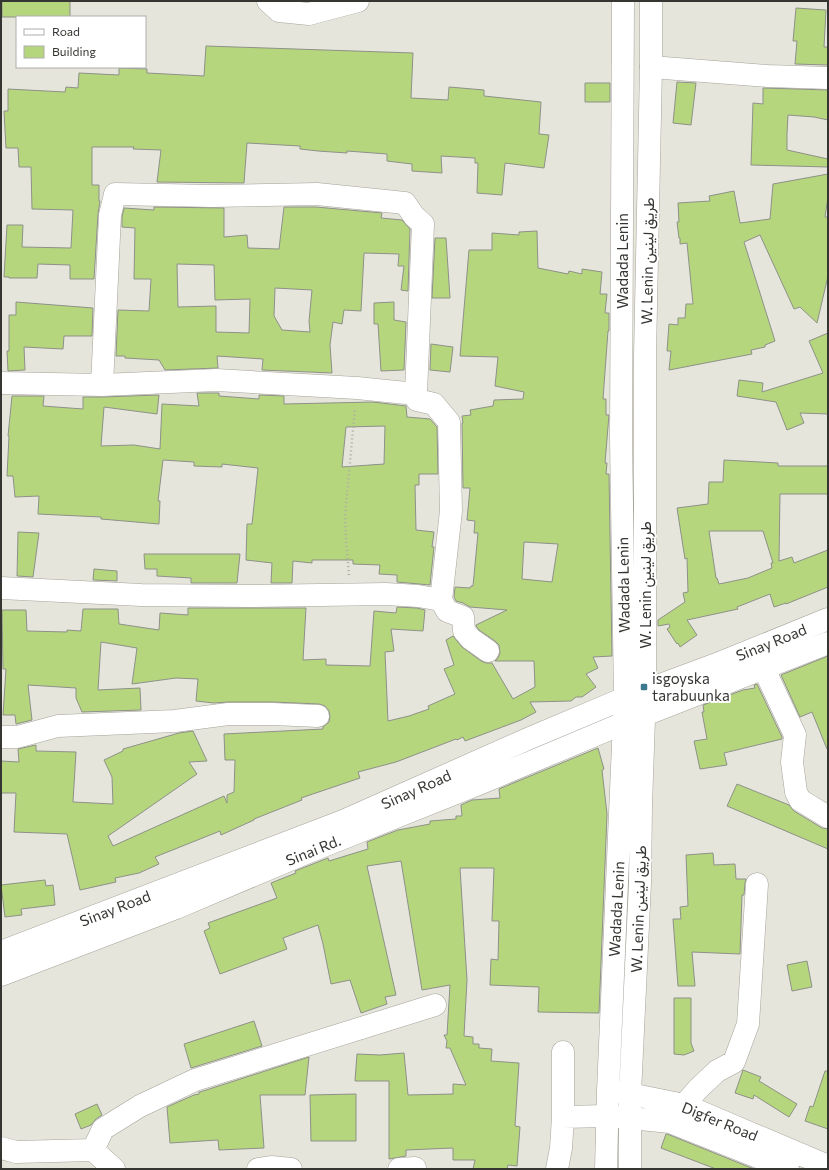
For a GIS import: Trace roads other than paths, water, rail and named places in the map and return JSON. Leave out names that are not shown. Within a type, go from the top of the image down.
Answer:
[{"type":"main road","points":[[268,1],[279,11],[309,14],[358,1]]},
{"type":"main road","name":"Wadada Lenin","points":[[606,1169],[608,1091],[634,719],[625,698],[621,439],[623,1]]},
{"type":"main road","name":"W. Lenin طريق لينين","points":[[630,1169],[630,1094],[640,884],[634,719],[645,690],[644,442],[651,1]]},
{"type":"main road","points":[[651,67],[768,76],[828,78]]},
{"type":"main road","points":[[102,385],[110,215],[115,194],[212,196],[317,194],[405,203],[414,216],[423,224],[416,394],[417,400],[434,404],[449,422],[451,511],[441,600],[447,611],[463,617],[464,630],[471,639],[488,651]]},
{"type":"main road","points":[[1,383],[102,385],[216,380],[357,388],[416,394]]},
{"type":"main road","points":[[621,439],[644,442]]},
{"type":"main road","points":[[1,588],[141,594],[248,596],[386,594],[418,596],[441,600]]},
{"type":"main road","name":"Sinay Road","points":[[1,952],[343,821],[530,738],[625,698],[722,662],[828,619]]},
{"type":"main road","name":"Sinay Road","points":[[634,719],[828,643]]},
{"type":"main road","points":[[764,669],[795,735],[792,762],[796,792],[800,800],[828,817]]},
{"type":"main road","points":[[1,737],[17,737],[58,726],[175,721],[228,714],[318,716]]},
{"type":"main road","name":"Sinai Rd.","points":[[1,976],[176,908],[306,853],[481,783],[634,719]]},
{"type":"main road","points":[[480,761],[481,783]]},
{"type":"main road","points":[[684,1105],[717,1071],[734,1062],[748,1024],[757,884]]},
{"type":"main road","points":[[93,1150],[103,1129],[140,1106],[196,1080],[435,1005]]},
{"type":"main road","points":[[557,1169],[561,1148],[563,1117],[564,1052]]},
{"type":"main road","name":"Digfer Road","points":[[608,1091],[684,1105],[828,1166]]},
{"type":"main road","name":"Digfer Road","points":[[563,1117],[607,1116],[670,1122],[788,1169]]},
{"type":"main road","points":[[1,1148],[16,1152],[93,1150],[114,1169]]},
{"type":"main road","points":[[258,1169],[271,1167],[291,1169]]},
{"type":"place","name":"isgoyska tarabuunka","points":[[644,687]]}]
